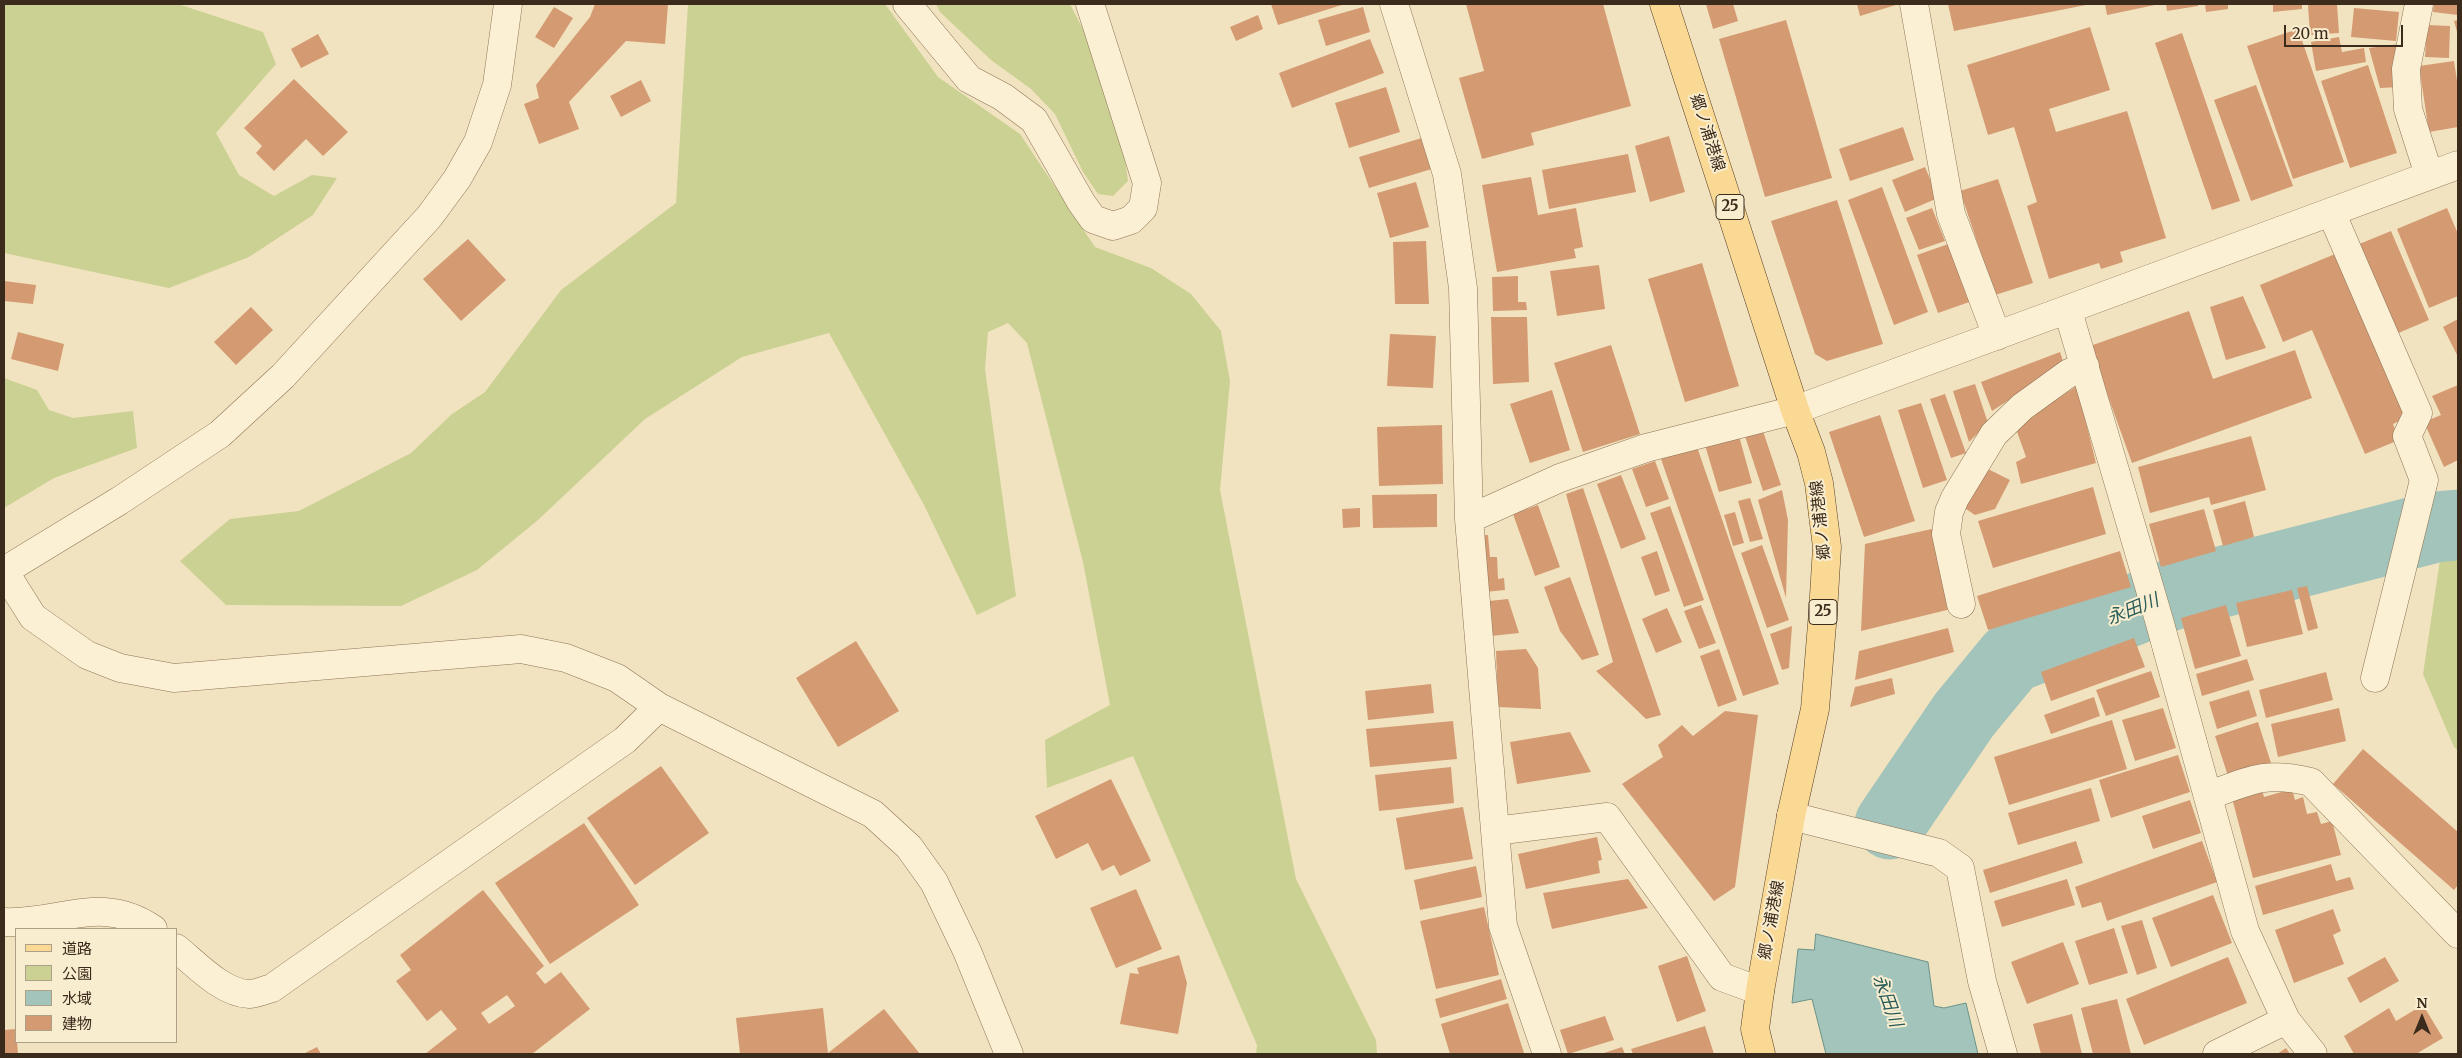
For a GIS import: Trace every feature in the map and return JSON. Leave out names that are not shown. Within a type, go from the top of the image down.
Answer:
[{"type":"main road","name":"郷ノ浦港線","points":[[1664,4],[1795,410],[1811,452],[1819,483],[1827,547],[1815,709],[1791,816],[1755,1029],[1761,1054]]},
{"type":"street","points":[[508,4],[497,85],[478,142],[457,179],[429,217],[283,376],[220,434],[119,502],[4,571],[33,616],[87,655],[120,668],[174,678],[521,649],[566,658],[617,678],[659,707],[873,814],[909,847],[934,882],[967,951],[1009,1054]]},
{"type":"street","points":[[907,4],[969,79],[1003,97],[1034,120],[1093,219],[1113,226],[1131,220],[1144,208],[1147,183],[1090,4]]},
{"type":"street","points":[[1394,4],[1447,174],[1463,288],[1469,519],[1503,926],[1547,1054]]},
{"type":"street","points":[[1914,4],[1952,214],[1997,336]]},
{"type":"street","points":[[2419,4],[2406,69],[2408,101],[2429,175]]},
{"type":"street","points":[[1469,519],[1560,478],[1646,448],[1795,410],[2068,311],[2429,175],[2458,166]]},
{"type":"street","points":[[2331,212],[2418,413],[2407,436],[2424,480],[2375,678]]},
{"type":"street","points":[[2068,311],[2086,366],[2149,584],[2245,932],[2286,1020],[2313,1054]]},
{"type":"street","points":[[1961,604],[1946,534],[1949,512],[1955,498],[1994,434],[2022,407],[2069,373],[2086,366]]},
{"type":"street","points":[[178,949],[231,989],[250,994],[272,988],[625,740],[659,707]]},
{"type":"street","points":[[2208,796],[2259,777],[2289,776],[2311,782],[2458,934]]},
{"type":"street","points":[[1791,816],[1939,853],[1960,868],[1982,982],[2003,1054]]},
{"type":"street","points":[[1495,831],[1606,817],[1722,977],[1760,991]]},
{"type":"street","points":[[4,922],[16,922],[77,912],[115,912],[143,922],[152,928]]},
{"type":"street","points":[[2217,1054],[2286,1020]]},
{"type":"green space","points":[[4,4],[178,4],[263,32],[276,64],[216,133],[239,175],[274,196],[312,175],[337,178],[313,215],[249,257],[169,288],[4,253]]},
{"type":"green space","points":[[688,4],[885,4],[938,77],[1020,134],[1095,247],[1151,268],[1191,294],[1221,331],[1230,381],[1220,490],[1296,879],[1376,1040],[1377,1054],[1256,1054],[1257,1045],[1133,756],[1047,788],[1045,740],[1110,705],[1083,562],[1027,343],[1008,323],[988,332],[985,369],[1016,596],[977,615],[924,505],[829,333],[742,357],[645,419],[538,520],[477,570],[401,606],[226,605],[180,561],[230,519],[299,511],[411,453],[452,414],[485,392],[561,290],[676,203]]},
{"type":"green space","points":[[936,4],[1070,4],[1091,45],[1124,152],[1128,181],[1113,196],[1098,194],[1083,172],[1055,114],[1031,89],[991,60],[940,12]]},
{"type":"green space","points":[[4,378],[37,390],[49,410],[73,418],[133,411],[137,448],[54,478],[4,508]]},
{"type":"green space","points":[[2458,549],[2458,750],[2454,747],[2423,674],[2441,553]]},
{"type":"water","points":[[1816,934],[1928,962],[1934,1006],[1944,1008],[1966,1003],[1978,1054],[1826,1054],[1812,999],[1792,1003],[1798,949],[1814,950]]},
{"type":"building","points":[[595,4],[668,4],[665,44],[626,41],[569,102],[579,129],[539,144],[524,104],[539,98],[536,85],[590,17]]},
{"type":"building","points":[[1271,4],[1345,4],[1278,25]]},
{"type":"building","points":[[1466,4],[1603,4],[1631,106],[1531,133],[1534,145],[1482,159],[1459,78],[1484,71]]},
{"type":"building","points":[[1706,4],[1733,4],[1738,21],[1713,29]]},
{"type":"building","points":[[1857,4],[1899,4],[1860,16]]},
{"type":"building","points":[[1948,4],[2086,4],[2086,5],[1954,31]]},
{"type":"building","points":[[2105,4],[2155,4],[2155,5],[2107,15]]},
{"type":"building","points":[[2166,4],[2198,4],[2198,6],[2167,11]]},
{"type":"building","points":[[2205,4],[2228,4],[2228,9],[2206,12]]},
{"type":"building","points":[[2273,4],[2302,4],[2302,9],[2273,12]]},
{"type":"building","points":[[2337,4],[2339,33],[2310,35],[2308,5]]},
{"type":"building","points":[[2434,4],[2458,4],[2458,15],[2433,12]]},
{"type":"building","points":[[554,7],[573,18],[554,48],[535,37]]},
{"type":"building","points":[[1363,7],[1370,32],[1326,46],[1318,20]]},
{"type":"building","points":[[2354,8],[2399,12],[2396,41],[2351,37]]},
{"type":"building","points":[[1258,15],[1263,29],[1236,41],[1230,27]]},
{"type":"building","points":[[1786,20],[1832,178],[1765,197],[1719,39]]},
{"type":"building","points":[[2458,20],[2458,35],[2454,21]]},
{"type":"building","points":[[2427,25],[2450,26],[2449,58],[2425,57]]},
{"type":"building","points":[[2090,27],[2110,90],[2049,109],[2056,132],[2127,111],[2166,238],[2120,252],[2123,262],[2101,269],[2099,263],[2049,279],[2027,206],[2037,202],[2014,127],[1988,135],[1967,65]]},
{"type":"building","points":[[2298,29],[2344,162],[2293,179],[2247,46]]},
{"type":"building","points":[[2182,33],[2240,201],[2212,210],[2155,43]]},
{"type":"building","points":[[318,34],[329,54],[301,68],[291,49]]},
{"type":"building","points":[[2339,37],[2342,52],[2364,48],[2366,62],[2316,71],[2311,42]]},
{"type":"building","points":[[1370,39],[1384,73],[1292,108],[1279,73]]},
{"type":"building","points":[[2399,44],[2400,87],[2380,88],[2369,48]]},
{"type":"building","points":[[2454,61],[2458,87],[2458,127],[2429,132],[2419,66]]},
{"type":"building","points":[[2368,65],[2397,153],[2350,168],[2321,81]]},
{"type":"building","points":[[294,79],[348,132],[323,156],[306,139],[274,171],[256,153],[262,146],[244,128]]},
{"type":"building","points":[[641,80],[651,101],[621,117],[610,96]]},
{"type":"building","points":[[2256,85],[2293,186],[2251,201],[2214,100]]},
{"type":"building","points":[[1386,87],[1400,132],[1349,148],[1335,103]]},
{"type":"building","points":[[1903,127],[1914,160],[1850,181],[1839,149]]},
{"type":"building","points":[[1669,136],[1685,192],[1650,202],[1635,146]]},
{"type":"building","points":[[1425,137],[1435,168],[1369,188],[1359,157]]},
{"type":"building","points":[[1628,154],[1636,192],[1549,209],[1542,170]]},
{"type":"building","points":[[1925,167],[1938,198],[1905,212],[1892,180]]},
{"type":"building","points":[[1531,177],[1538,215],[1576,208],[1583,247],[1574,249],[1576,258],[1497,272],[1482,185]]},
{"type":"building","points":[[1998,179],[2033,283],[1995,295],[1960,191]]},
{"type":"building","points":[[1416,182],[1429,227],[1390,238],[1377,193]]},
{"type":"building","points":[[1882,187],[1928,312],[1894,325],[1848,200]]},
{"type":"building","points":[[1837,200],[1883,344],[1827,361],[1815,354],[1771,221]]},
{"type":"building","points":[[1932,208],[1945,241],[1919,250],[1906,218]]},
{"type":"building","points":[[2447,208],[2458,234],[2458,296],[2429,308],[2397,229]]},
{"type":"building","points":[[2391,231],[2429,320],[2389,337],[2352,247]]},
{"type":"building","points":[[468,239],[506,280],[461,321],[423,279]]},
{"type":"building","points":[[1426,241],[1429,304],[1395,304],[1393,242]]},
{"type":"building","points":[[1954,242],[1975,300],[1938,313],[1917,255]]},
{"type":"building","points":[[2340,252],[2408,417],[2393,424],[2399,440],[2365,454],[2312,330],[2283,342],[2260,285]]},
{"type":"building","points":[[1702,263],[1739,386],[1685,402],[1648,279]]},
{"type":"building","points":[[1599,265],[1605,309],[1557,316],[1550,271]]},
{"type":"building","points":[[1518,276],[1518,302],[1526,302],[1527,310],[1493,311],[1492,277]]},
{"type":"building","points":[[4,281],[36,285],[33,304],[4,301]]},
{"type":"building","points":[[2243,296],[2266,348],[2226,360],[2210,307]]},
{"type":"building","points":[[251,307],[273,330],[236,365],[214,342]]},
{"type":"building","points":[[2189,311],[2213,379],[2295,350],[2312,398],[2132,463],[2090,346]]},
{"type":"building","points":[[1491,317],[1527,317],[1529,382],[1493,384]]},
{"type":"building","points":[[2458,319],[2458,357],[2443,327]]},
{"type":"building","points":[[18,332],[64,344],[58,371],[11,359]]},
{"type":"building","points":[[1390,334],[1436,336],[1433,388],[1387,386]]},
{"type":"building","points":[[1611,345],[1640,434],[1583,452],[1554,363]]},
{"type":"building","points":[[2060,352],[2064,364],[1992,411],[1981,382]]},
{"type":"building","points":[[1975,384],[1988,423],[1969,442],[1953,391]]},
{"type":"building","points":[[2458,385],[2458,460],[2444,467],[2424,422],[2441,415],[2432,396]]},
{"type":"building","points":[[2077,386],[2096,463],[2021,484],[2016,462],[2026,457],[2015,426]]},
{"type":"building","points":[[1552,390],[1570,450],[1530,463],[1510,404]]},
{"type":"building","points":[[1945,394],[1966,453],[1951,458],[1930,399]]},
{"type":"building","points":[[1921,403],[1947,480],[1923,488],[1898,410]]},
{"type":"building","points":[[1880,415],[1915,521],[1864,537],[1829,432]]},
{"type":"building","points":[[1442,425],[1443,484],[1379,486],[1377,427]]},
{"type":"building","points":[[1761,425],[1781,485],[1763,491],[1743,430]]},
{"type":"building","points":[[1739,436],[1752,483],[1719,492],[1705,445]]},
{"type":"building","points":[[2251,436],[2266,490],[2211,505],[2209,497],[2150,513],[2138,467]]},
{"type":"building","points":[[1697,447],[1779,684],[1743,696],[1661,459]]},
{"type":"building","points":[[1655,461],[1669,499],[1646,507],[1632,469]]},
{"type":"building","points":[[1984,467],[2010,480],[1995,509],[1975,515],[1963,507]]},
{"type":"building","points":[[1621,475],[1646,539],[1621,549],[1597,484]]},
{"type":"building","points":[[2093,487],[2106,534],[1993,568],[1978,521]]},
{"type":"building","points":[[1583,488],[1661,715],[1646,719],[1596,671],[1613,662],[1566,494]]},
{"type":"building","points":[[1782,490],[1788,520],[1786,598],[1758,500]]},
{"type":"building","points":[[1437,494],[1437,527],[1373,528],[1372,495]]},
{"type":"building","points":[[1750,498],[1763,539],[1750,542],[1738,501]]},
{"type":"building","points":[[2245,501],[2254,537],[2223,546],[2213,510]]},
{"type":"building","points":[[1538,505],[1560,567],[1535,576],[1513,514]]},
{"type":"building","points":[[1670,506],[1704,600],[1684,607],[1650,513]]},
{"type":"building","points":[[1360,508],[1360,527],[1343,528],[1342,509]]},
{"type":"building","points":[[2204,509],[2216,551],[2161,567],[2149,524]]},
{"type":"building","points":[[1735,512],[1744,543],[1733,546],[1724,515]]},
{"type":"building","points":[[1936,528],[1951,609],[1861,631],[1865,544]]},
{"type":"building","points":[[1481,535],[1488,535],[1490,557],[1497,557],[1498,579],[1504,578],[1505,590],[1485,592]]},
{"type":"building","points":[[1762,545],[1789,620],[1767,628],[1741,553]]},
{"type":"building","points":[[1657,551],[1670,591],[1655,596],[1641,557]]},
{"type":"building","points":[[2120,551],[2131,587],[1988,630],[1977,596]]},
{"type":"building","points":[[1570,577],[1599,655],[1582,660],[1560,631],[1544,587]]},
{"type":"building","points":[[2307,586],[2318,628],[2308,631],[2297,588]]},
{"type":"building","points":[[2292,590],[2303,634],[2247,647],[2236,603]]},
{"type":"building","points":[[1508,599],[1519,633],[1491,636],[1489,601]]},
{"type":"building","points":[[1701,605],[1716,643],[1699,649],[1684,611]]},
{"type":"building","points":[[2226,605],[2241,656],[2195,669],[2181,618]]},
{"type":"building","points":[[1667,608],[1682,642],[1656,653],[1642,619]]},
{"type":"building","points":[[1792,626],[1789,668],[1782,670],[1770,634]]},
{"type":"building","points":[[1948,628],[1954,652],[1855,680],[1859,651]]},
{"type":"building","points":[[2134,638],[2145,667],[2051,701],[2041,672]]},
{"type":"building","points":[[856,641],[899,711],[838,747],[796,678]]},
{"type":"building","points":[[1526,649],[1538,668],[1541,709],[1498,707],[1496,651]]},
{"type":"building","points":[[1719,649],[1737,700],[1718,707],[1700,656]]},
{"type":"building","points":[[2247,659],[2254,680],[2202,696],[2196,674]]},
{"type":"building","points":[[2151,671],[2160,697],[2106,716],[2096,690]]},
{"type":"building","points":[[2326,672],[2333,700],[2266,718],[2259,690]]},
{"type":"building","points":[[1892,678],[1895,694],[1850,707],[1855,687]]},
{"type":"building","points":[[1431,684],[1434,713],[1368,720],[1365,691]]},
{"type":"building","points":[[2249,690],[2257,716],[2217,729],[2209,702]]},
{"type":"building","points":[[2094,697],[2100,716],[2051,734],[2044,715]]},
{"type":"building","points":[[2163,708],[2176,748],[2135,761],[2122,720]]},
{"type":"building","points":[[2339,708],[2346,741],[2278,757],[2271,724]]},
{"type":"building","points":[[1725,711],[1758,715],[1735,887],[1714,901],[1622,784],[1663,757],[1658,745],[1682,725],[1693,736]]},
{"type":"building","points":[[2112,720],[2127,769],[2009,805],[1994,757]]},
{"type":"building","points":[[1453,721],[1457,759],[1370,767],[1366,729]]},
{"type":"building","points":[[2258,722],[2271,763],[2228,776],[2215,736]]},
{"type":"building","points":[[1570,732],[1591,772],[1517,784],[1510,742]]},
{"type":"building","points":[[2363,749],[2458,832],[2458,885],[2454,890],[2333,784]]},
{"type":"building","points":[[2178,755],[2190,792],[2111,818],[2099,780]]},
{"type":"building","points":[[661,766],[709,833],[635,885],[587,818]]},
{"type":"building","points":[[1451,767],[1454,803],[1379,811],[1375,775]]},
{"type":"building","points":[[1111,779],[1151,861],[1120,876],[1114,865],[1102,871],[1088,843],[1056,859],[1035,816]]},
{"type":"building","points":[[2091,788],[2100,821],[2018,845],[2008,813]]},
{"type":"building","points":[[2292,789],[2295,800],[2303,797],[2307,814],[2317,812],[2321,824],[2332,821],[2341,855],[2253,878],[2232,798],[2262,790],[2264,797]]},
{"type":"building","points":[[2190,800],[2201,833],[2153,849],[2142,816]]},
{"type":"building","points":[[1463,807],[1473,859],[1405,870],[1396,818]]},
{"type":"building","points":[[584,823],[639,905],[550,964],[495,883]]},
{"type":"building","points":[[1597,837],[1602,860],[1598,861],[1600,873],[1526,889],[1518,854]]},
{"type":"building","points":[[2076,841],[2083,863],[1990,893],[1983,870]]},
{"type":"building","points":[[2202,841],[2217,882],[2107,921],[2101,902],[2082,908],[2075,887]]},
{"type":"building","points":[[2331,864],[2336,881],[2350,877],[2354,889],[2263,915],[2255,886]]},
{"type":"building","points":[[1476,866],[1482,897],[1420,910],[1414,880]]},
{"type":"building","points":[[1628,879],[1648,908],[1552,929],[1543,893]]},
{"type":"building","points":[[2067,879],[2075,905],[2002,927],[1994,901]]},
{"type":"building","points":[[1136,889],[1162,949],[1116,968],[1090,908]]},
{"type":"building","points":[[483,890],[544,966],[536,973],[545,984],[561,972],[590,1009],[532,1054],[425,1054],[457,1029],[441,1010],[427,1021],[396,981],[411,970],[400,955]],"holes":[[[507,995],[515,1006],[489,1024],[481,1013]]]},
{"type":"building","points":[[2213,895],[2232,943],[2171,967],[2152,918]]},
{"type":"building","points":[[1484,907],[1499,975],[1436,989],[1420,921]]},
{"type":"building","points":[[2333,909],[2341,931],[2333,935],[2344,964],[2294,983],[2275,930]]},
{"type":"building","points":[[2142,920],[2157,968],[2137,975],[2121,926]]},
{"type":"building","points":[[2114,928],[2128,973],[2089,985],[2075,941]]},
{"type":"building","points":[[2063,942],[2079,984],[2027,1004],[2011,962]]},
{"type":"building","points":[[1179,955],[1187,983],[1178,1034],[1120,1024],[1130,973],[1139,974],[1137,968]]},
{"type":"building","points":[[1687,956],[1706,1011],[1677,1022],[1658,966]]},
{"type":"building","points":[[2228,957],[2247,1003],[2144,1045],[2126,999]]},
{"type":"building","points":[[2385,957],[2399,981],[2360,1003],[2347,978]]},
{"type":"building","points":[[1501,979],[1507,999],[1440,1018],[1435,999]]},
{"type":"building","points":[[2117,999],[2131,1054],[2093,1054],[2081,1008]]},
{"type":"building","points":[[1508,1003],[1524,1053],[1450,1054],[1441,1024]]},
{"type":"building","points":[[2423,1005],[2443,1038],[2416,1054],[2354,1054],[2344,1036],[2389,1008],[2396,1021]]},
{"type":"building","points":[[823,1008],[828,1053],[884,1009],[920,1054],[740,1054],[736,1018]]},
{"type":"building","points":[[2072,1014],[2082,1054],[2041,1054],[2033,1024]]},
{"type":"building","points":[[1605,1016],[1614,1040],[1568,1054],[1560,1030]]},
{"type":"building","points":[[1705,1026],[1714,1054],[1633,1054],[1631,1049]]},
{"type":"building","points":[[15,1029],[15,1043],[17,1043],[18,1054],[4,1054],[4,1030]]},
{"type":"building","points":[[317,1047],[321,1054],[303,1054]]},
{"type":"building","points":[[1622,1047],[1625,1054],[1601,1054]]},
{"type":"building","points":[[2286,1048],[2290,1054],[2277,1054]]},
{"type":"waterway","name":"永田川","points":[[1890,824],[1964,715],[2011,658],[2171,595],[2435,527],[2458,525]]}]
